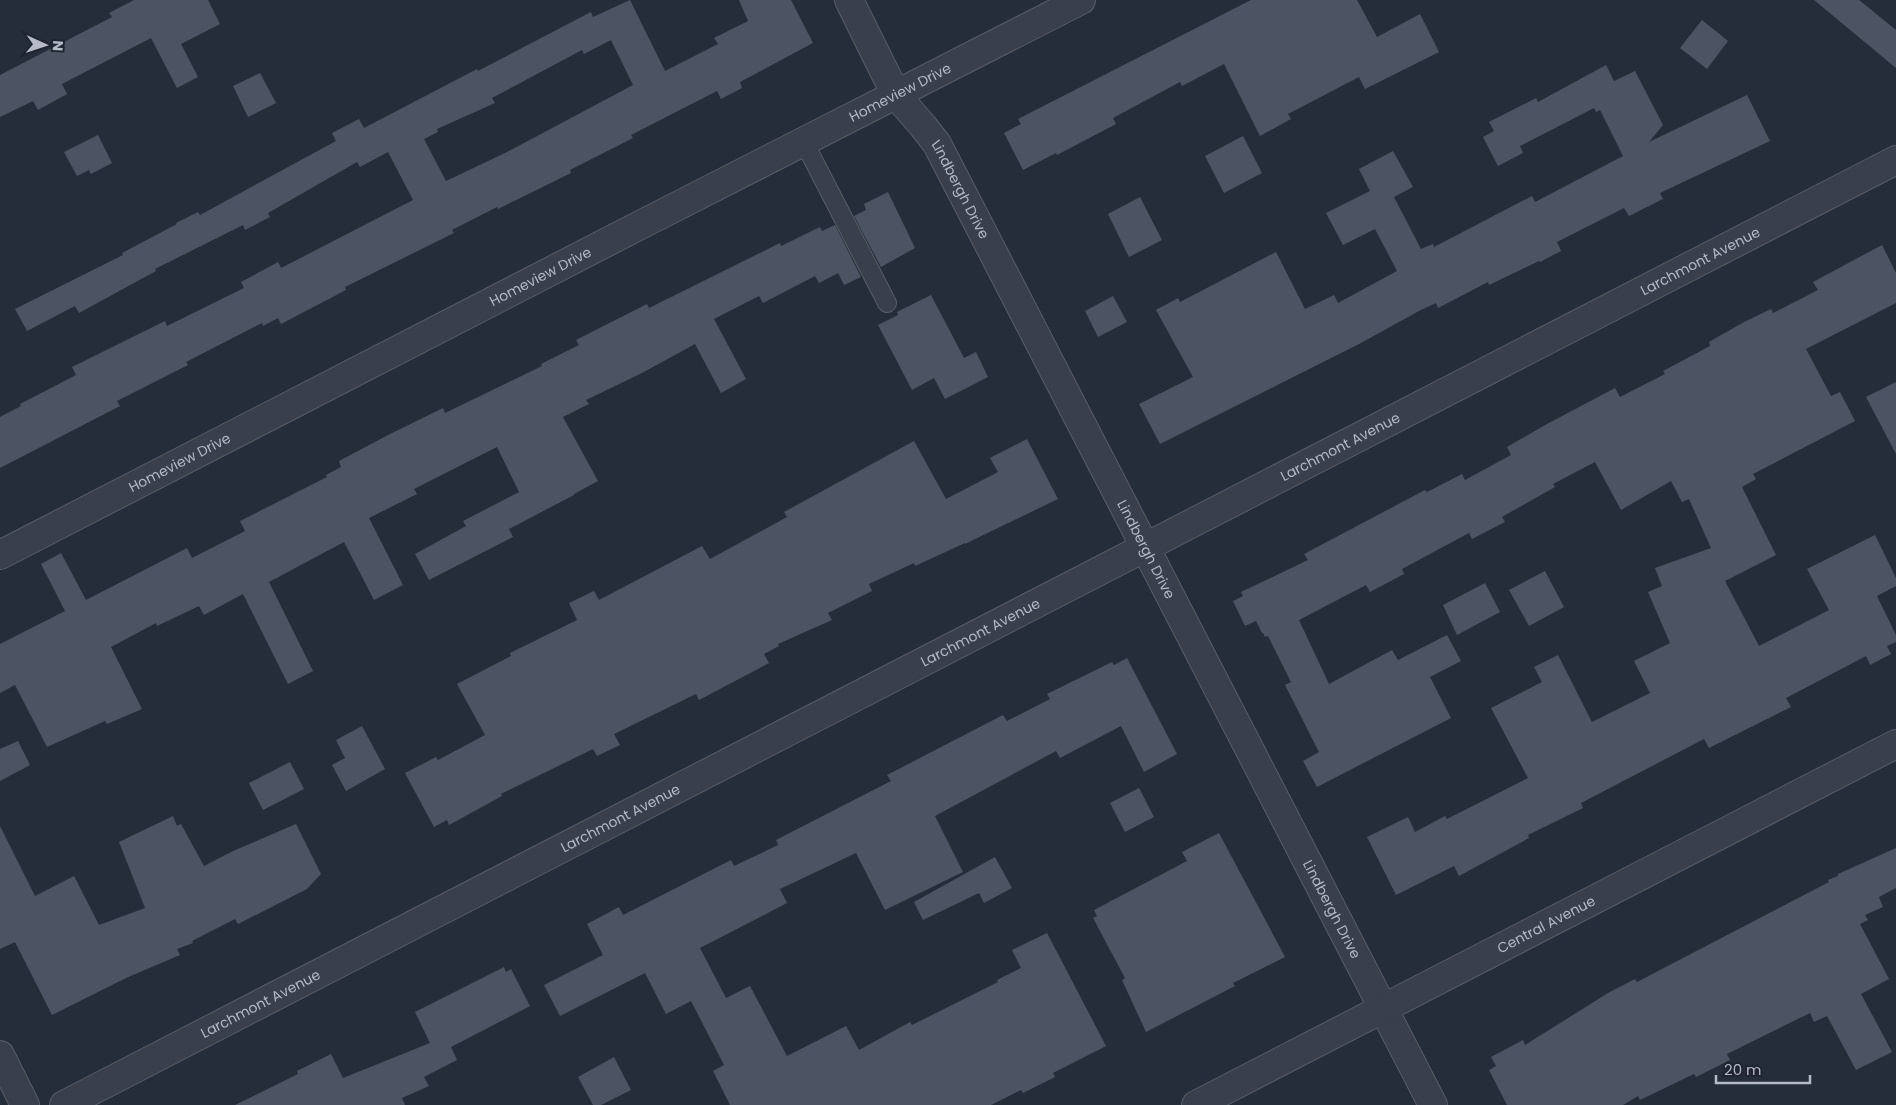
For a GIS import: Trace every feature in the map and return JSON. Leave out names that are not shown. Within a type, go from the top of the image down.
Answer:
[{"type":"street","name":"Lindbergh Drive","points":[[849,0],[896,95],[924,126],[937,144],[1433,1105]]},
{"type":"street","name":"Homeview Drive","points":[[0,555],[1081,0]]},
{"type":"street","name":"Larchmont Avenue","points":[[64,1105],[1896,160]]},
{"type":"street","name":"Central Avenue","points":[[1196,1105],[1896,744]]},
{"type":"street","points":[[0,1056],[25,1105]]},
{"type":"lane","points":[[804,142],[888,303]]},
{"type":"building","points":[[134,0],[208,0],[220,24],[181,44],[198,77],[177,88],[151,38],[62,84],[67,94],[38,110],[33,101],[0,117],[0,75],[112,17],[109,13]]},
{"type":"building","points":[[630,0],[665,71],[718,44],[714,38],[748,21],[739,0],[791,0],[813,43],[740,82],[742,88],[721,99],[717,91],[631,135],[633,138],[570,170],[571,173],[452,230],[454,233],[345,287],[346,290],[281,324],[278,318],[263,326],[262,323],[186,362],[188,365],[117,401],[120,406],[0,468],[0,417],[21,406],[20,404],[76,375],[72,367],[165,321],[167,326],[244,288],[241,282],[278,262],[281,268],[413,200],[388,152],[360,167],[357,162],[268,213],[270,217],[245,230],[243,225],[155,269],[156,271],[79,313],[75,306],[27,331],[15,309],[123,255],[122,253],[176,223],[198,212],[200,215],[336,141],[332,133],[359,119],[364,128],[591,12],[593,17]],"holes":[[[611,40],[633,85],[505,153],[446,181],[424,139],[438,132],[437,129],[495,103],[492,98],[582,50],[584,54]]]},
{"type":"building","points":[[1251,0],[1357,0],[1377,37],[1420,14],[1439,52],[1365,89],[1359,77],[1288,114],[1291,119],[1260,136],[1224,64],[1182,86],[1180,82],[1113,118],[1116,124],[1057,155],[1056,153],[1023,170],[1004,133],[1021,124],[1018,119]]},
{"type":"building","points":[[1814,0],[1859,0],[1896,30],[1896,68]]},
{"type":"building","points":[[1702,20],[1728,41],[1707,69],[1680,48]]},
{"type":"building","points":[[1606,65],[1614,81],[1635,71],[1663,125],[1649,142],[1747,95],[1770,141],[1660,193],[1663,199],[1629,216],[1624,208],[1557,242],[1561,251],[1540,262],[1489,285],[1488,282],[1438,308],[1436,303],[1419,311],[1359,344],[1160,444],[1139,404],[1193,377],[1156,310],[1178,298],[1180,302],[1276,252],[1305,309],[1334,295],[1338,303],[1397,271],[1375,229],[1343,245],[1326,213],[1370,191],[1359,169],[1393,151],[1413,187],[1394,197],[1421,249],[1433,244],[1434,247],[1532,196],[1535,202],[1623,156],[1600,110],[1596,112],[1594,108],[1520,146],[1523,153],[1498,166],[1483,137],[1494,131],[1489,122],[1536,98],[1538,102]]},
{"type":"building","points":[[260,73],[276,103],[248,117],[233,86]]},
{"type":"building","points":[[98,135],[112,163],[91,174],[89,170],[77,176],[64,152]]},
{"type":"building","points":[[1243,136],[1262,173],[1224,193],[1205,156]]},
{"type":"building","points":[[888,192],[915,248],[881,267],[854,216],[866,210],[864,204]]},
{"type":"building","points":[[1140,197],[1162,240],[1129,257],[1108,214]]},
{"type":"building","points":[[835,225],[861,277],[844,285],[838,273],[819,283],[815,276],[763,303],[759,296],[714,319],[746,379],[721,393],[695,344],[642,373],[586,400],[589,404],[563,417],[598,481],[509,529],[513,537],[429,580],[415,554],[466,526],[463,521],[519,492],[497,447],[414,489],[417,494],[369,518],[403,585],[374,600],[344,542],[269,582],[313,671],[288,684],[243,594],[204,615],[199,606],[157,626],[156,623],[111,647],[142,709],[107,724],[105,721],[47,747],[15,685],[0,693],[0,644],[65,611],[41,564],[61,553],[86,600],[187,548],[192,558],[245,531],[240,521],[327,477],[326,475],[341,467],[339,461],[390,434],[443,408],[445,413],[542,366],[541,364],[579,345],[576,340],[647,304],[649,308],[780,243],[781,246],[820,227],[822,231]]},
{"type":"building","points":[[1882,245],[1896,273],[1896,303],[1806,349],[1831,396],[1840,392],[1855,421],[1753,474],[1756,479],[1742,487],[1776,555],[1725,581],[1759,646],[1829,610],[1807,569],[1875,535],[1896,578],[1896,586],[1877,596],[1896,635],[1896,642],[1887,646],[1891,654],[1870,665],[1866,656],[1786,698],[1791,707],[1709,748],[1704,739],[1581,803],[1583,808],[1528,835],[1529,838],[1459,876],[1454,866],[1396,895],[1367,837],[1408,817],[1415,832],[1445,816],[1447,819],[1528,778],[1491,708],[1542,682],[1534,667],[1558,655],[1592,722],[1650,693],[1634,661],[1670,643],[1648,592],[1662,586],[1655,568],[1711,548],[1689,499],[1682,502],[1671,481],[1621,510],[1595,462],[1553,484],[1555,487],[1502,517],[1505,522],[1472,539],[1469,533],[1402,569],[1404,574],[1370,592],[1366,585],[1299,620],[1329,684],[1392,650],[1398,660],[1447,635],[1461,661],[1430,677],[1451,718],[1317,787],[1303,761],[1319,752],[1285,685],[1291,682],[1268,636],[1265,637],[1256,621],[1245,626],[1233,601],[1243,596],[1241,592],[1308,560],[1304,554],[1425,490],[1427,492],[1462,474],[1465,480],[1511,455],[1507,447],[1615,388],[1620,397],[1665,374],[1663,371],[1710,346],[1709,342],[1744,322],[1771,309],[1773,313],[1818,290],[1813,282]]},
{"type":"building","points":[[931,295],[964,358],[976,352],[988,377],[945,399],[934,378],[912,390],[878,325],[898,315],[897,312]]},
{"type":"building","points":[[1113,296],[1127,322],[1098,337],[1085,311]]},
{"type":"building","points":[[1896,382],[1896,454],[1866,397]]},
{"type":"building","points":[[1027,439],[1058,499],[965,544],[915,566],[914,563],[869,584],[872,591],[828,613],[832,620],[778,644],[779,646],[764,654],[769,663],[699,700],[696,694],[614,734],[620,745],[597,756],[593,749],[501,794],[502,796],[449,825],[447,820],[434,827],[405,773],[436,757],[438,760],[485,735],[457,684],[511,656],[510,653],[577,620],[569,603],[594,591],[599,600],[702,546],[710,559],[787,517],[784,512],[914,441],[946,499],[998,472],[990,458]]},
{"type":"building","points":[[1545,571],[1564,607],[1529,626],[1509,590]]},
{"type":"building","points":[[1485,583],[1500,612],[1457,635],[1443,605]]},
{"type":"building","points":[[1127,658],[1177,754],[1144,772],[1121,726],[1060,758],[1056,751],[935,816],[963,872],[885,910],[856,853],[780,889],[787,903],[700,948],[726,998],[750,986],[787,1056],[846,1026],[859,1050],[910,1022],[912,1025],[998,982],[997,980],[1021,968],[1012,950],[1047,933],[1106,1046],[1053,1073],[1055,1077],[1023,1093],[1021,1090],[991,1105],[730,1105],[713,1071],[724,1065],[691,1001],[666,1014],[645,973],[560,1016],[544,985],[603,955],[587,924],[619,907],[623,915],[731,860],[734,866],[778,845],[776,840],[891,781],[887,775],[1003,715],[1007,721],[1050,699],[1047,694],[1112,662],[1114,665]]},
{"type":"building","points":[[362,726],[385,769],[346,791],[332,765],[345,758],[336,740]]},
{"type":"building","points":[[18,741],[30,765],[0,781],[0,749]]},
{"type":"building","points":[[290,762],[304,789],[263,810],[249,783]]},
{"type":"building","points":[[1139,788],[1154,817],[1125,832],[1110,803]]},
{"type":"building","points":[[173,816],[177,826],[181,824],[204,866],[233,851],[296,824],[321,874],[307,889],[238,924],[235,919],[192,941],[193,943],[177,949],[180,955],[126,978],[52,1015],[15,942],[0,949],[0,826],[35,896],[74,876],[99,925],[145,908],[119,842]]},
{"type":"building","points":[[1219,833],[1285,957],[1233,983],[1235,986],[1146,1032],[1122,980],[1125,978],[1093,918],[1097,916],[1094,910],[1187,861],[1182,852]]},
{"type":"building","points":[[1896,848],[1896,888],[1879,897],[1883,907],[1865,915],[1868,920],[1860,924],[1889,979],[1861,994],[1892,1052],[1856,1070],[1827,1016],[1814,1022],[1810,1013],[1727,1054],[1730,1060],[1696,1077],[1694,1074],[1640,1100],[1638,1096],[1623,1105],[1507,1105],[1489,1070],[1496,1066],[1491,1057],[1523,1040],[1525,1045],[1608,993],[1635,979],[1637,982],[1829,882],[1828,880],[1838,876],[1838,874]]},
{"type":"building","points":[[995,857],[1012,888],[984,903],[979,893],[923,920],[914,902]]},
{"type":"building","points":[[504,967],[506,972],[511,969],[530,1006],[451,1047],[457,1060],[424,1077],[429,1086],[402,1098],[405,1105],[235,1105],[298,1074],[297,1071],[331,1054],[343,1078],[430,1043],[415,1012]]},
{"type":"building","points":[[614,1057],[631,1090],[601,1105],[593,1105],[578,1077]]}]
